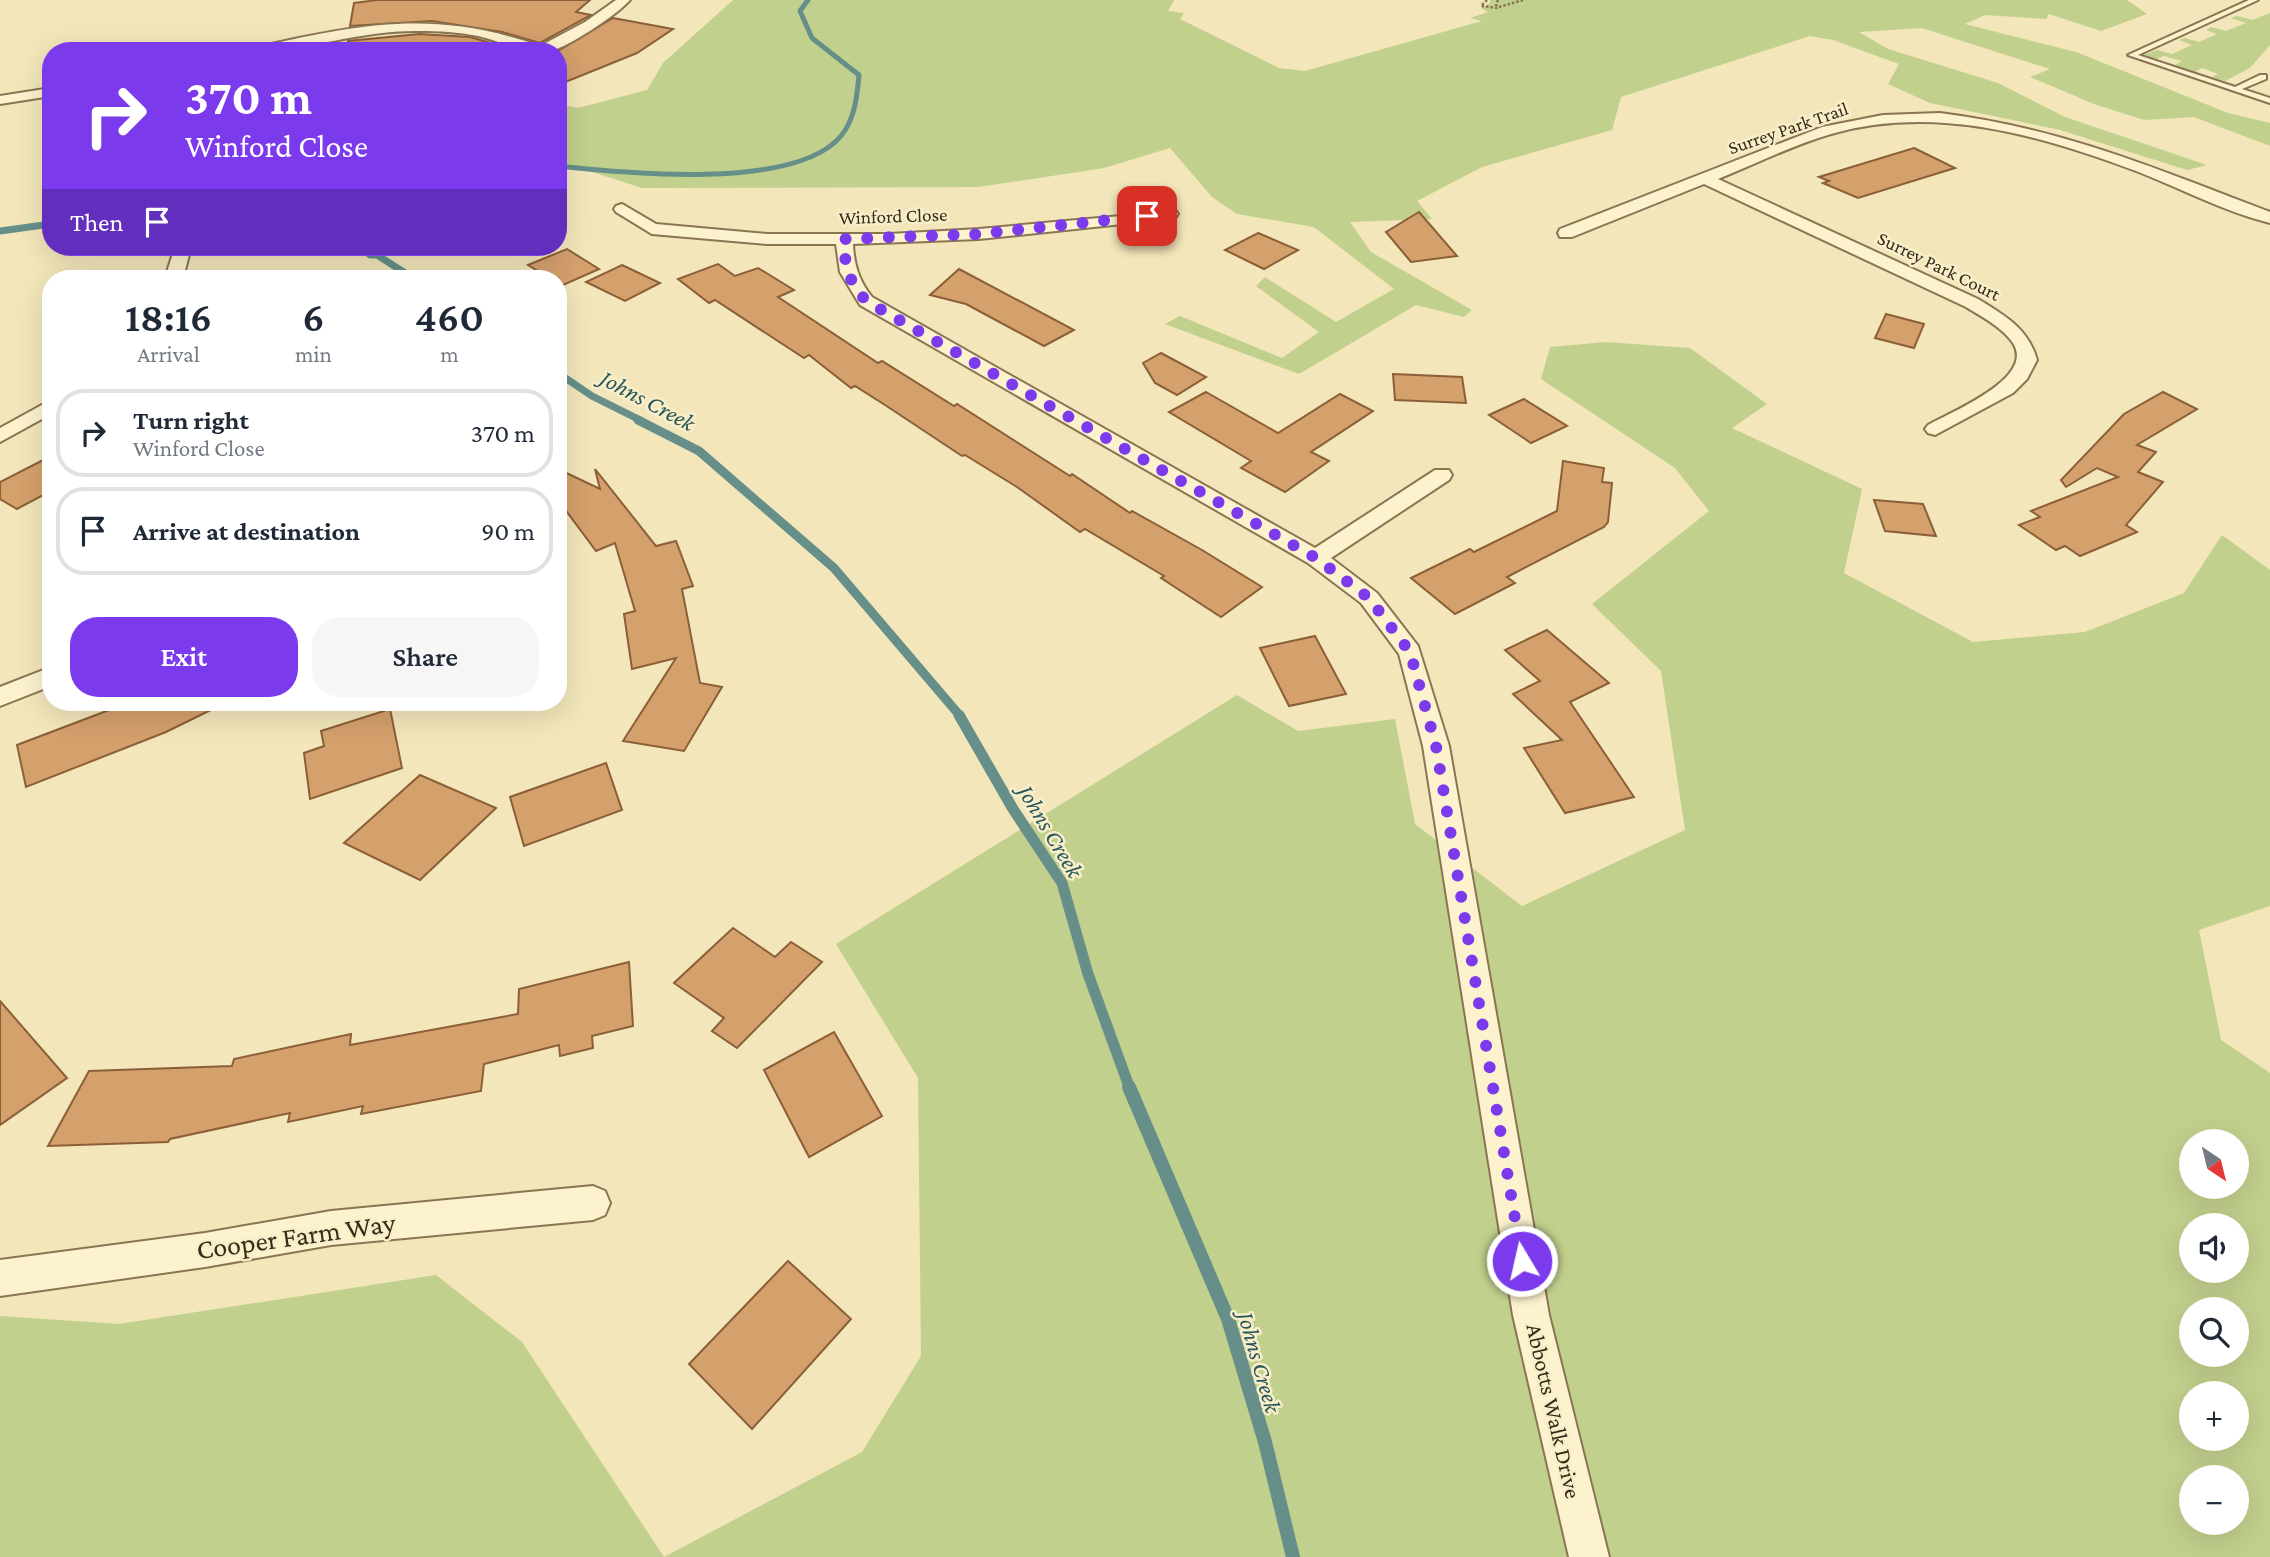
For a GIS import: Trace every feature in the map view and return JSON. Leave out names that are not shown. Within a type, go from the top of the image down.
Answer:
[{"type":"street","points":[[558,42],[590,25],[624,0]]},
{"type":"street","points":[[305,42],[374,29],[432,27],[478,32],[511,42]]},
{"type":"street","points":[[0,100],[42,93]]},
{"type":"street","name":"Surrey Park Trail","points":[[1566,233],[1845,125],[1899,118],[1980,123],[2058,140],[2270,218]]},
{"type":"street","name":"Surrey Park Court","points":[[1704,178],[1972,303],[2010,327],[2027,353],[2027,365],[2022,376],[2010,386],[1935,429]]},
{"type":"street","name":"Winford Close","points":[[622,209],[652,229],[767,239],[979,234],[1170,214]]},
{"type":"street","name":"Abbotts Walk Drive","points":[[844,239],[845,268],[852,285],[866,301],[1316,558],[1369,598],[1410,652],[1436,746],[1531,1315],[1589,1557]]},
{"type":"street","points":[[0,436],[42,411]]},
{"type":"street","points":[[1316,558],[1442,475]]},
{"type":"street","points":[[0,697],[42,680]]},
{"type":"street","name":"Cooper Farm Way","points":[[0,1278],[205,1250],[331,1228],[593,1203]]},
{"type":"lane","points":[[2255,0],[2132,55],[2270,101]]},
{"type":"lane","points":[[2236,89],[2267,75]]},
{"type":"path","points":[[1487,0],[1481,6],[1499,7],[1523,0]]},
{"type":"path","points":[[1498,0],[1496,5],[1499,7]]},
{"type":"green space","points":[[733,0],[1174,0],[1168,11],[1184,13],[1180,19],[1279,68],[1305,71],[1482,21],[1470,18],[1488,12],[1481,8],[1490,3],[1490,0],[2127,0],[2147,14],[2101,31],[2049,14],[2046,19],[1985,15],[1965,24],[2076,52],[2228,113],[2270,123],[2270,146],[2194,117],[2144,120],[2094,104],[2030,77],[2050,69],[1922,28],[1859,32],[1888,49],[1998,83],[2065,117],[2207,165],[2187,170],[2060,130],[1930,103],[1888,84],[1899,64],[1833,40],[1810,36],[1621,97],[1612,130],[1482,167],[1417,201],[1432,219],[1350,222],[1371,252],[1472,310],[1464,317],[1416,305],[1299,374],[1165,324],[1180,316],[1282,358],[1319,332],[1256,286],[1265,277],[1336,322],[1394,289],[1314,227],[1237,214],[1212,197],[1170,148],[1104,168],[979,187],[642,188],[567,164],[567,106],[578,108],[647,90],[663,63]]},
{"type":"green space","points":[[2270,13],[2270,45],[2250,68],[2225,81],[2212,77],[2218,74],[2202,68],[2195,72],[2175,65],[2182,61],[2164,56],[2156,59],[2144,55],[2157,50],[2172,54],[2192,45],[2179,40],[2185,38],[2199,42],[2217,34],[2206,30],[2211,27],[2226,31],[2246,23],[2231,18],[2237,16],[2253,20]]},
{"type":"green space","points":[[1606,342],[1690,348],[1767,404],[1732,428],[1862,489],[1844,573],[1973,642],[2085,632],[2184,593],[2222,535],[2270,570],[2270,906],[2199,930],[2221,1040],[2270,1073],[2270,1557],[664,1557],[862,1452],[921,1356],[918,1078],[836,944],[1237,695],[1298,731],[1395,719],[1415,824],[1522,906],[1685,830],[1661,671],[1592,604],[1709,511],[1675,468],[1541,379],[1550,347]]},
{"type":"green space","points":[[436,1275],[522,1342],[664,1557],[0,1557],[0,1316],[119,1324]]},
{"type":"building","points":[[377,0],[590,0],[576,12],[591,15],[542,42],[537,42],[502,32],[432,21],[350,26],[354,3]]},
{"type":"building","points":[[613,18],[673,29],[637,53],[567,81],[567,46]]},
{"type":"building","points":[[419,34],[470,37],[487,42],[348,42]]},
{"type":"building","points":[[1914,148],[1955,168],[1858,198],[1823,183],[1829,181],[1819,177]]},
{"type":"building","points":[[1419,212],[1457,256],[1411,262],[1386,232]]},
{"type":"building","points":[[1258,233],[1298,250],[1264,269],[1225,250]]},
{"type":"building","points":[[567,249],[599,269],[567,283],[567,270],[536,270],[528,265],[550,256],[567,256]]},
{"type":"building","points":[[718,264],[735,276],[758,268],[794,290],[778,297],[878,363],[882,361],[954,406],[957,404],[1130,513],[1132,511],[1202,550],[1262,587],[1221,617],[1161,578],[1164,576],[1085,529],[1080,532],[1017,487],[965,455],[962,456],[855,386],[851,388],[809,355],[804,358],[715,300],[709,303],[678,279]]},
{"type":"building","points":[[622,265],[660,283],[625,301],[586,282]]},
{"type":"building","points":[[959,269],[1074,330],[1044,346],[966,304],[930,295]]},
{"type":"building","points":[[1886,314],[1924,324],[1914,348],[1875,338]]},
{"type":"building","points":[[1161,353],[1206,377],[1177,395],[1155,383],[1143,363]]},
{"type":"building","points":[[1393,374],[1462,377],[1466,403],[1395,400]]},
{"type":"building","points":[[1206,392],[1278,433],[1340,394],[1373,411],[1311,452],[1329,461],[1285,492],[1241,468],[1251,461],[1169,412]]},
{"type":"building","points":[[2163,392],[2197,409],[2137,445],[2156,452],[2138,472],[2163,482],[2126,525],[2137,532],[2080,556],[2065,546],[2056,550],[2019,525],[2040,517],[2031,511],[2118,477],[2097,468],[2066,487],[2061,480],[2124,414]]},
{"type":"building","points":[[1524,399],[1567,426],[1531,443],[1489,415]]},
{"type":"building","points":[[42,461],[42,496],[17,509],[0,499],[0,482]]},
{"type":"building","points":[[1563,461],[1604,468],[1602,482],[1612,483],[1608,522],[1604,527],[1507,577],[1515,583],[1455,614],[1411,578],[1470,549],[1474,552],[1557,511]]},
{"type":"building","points":[[595,469],[656,546],[676,541],[693,586],[682,589],[700,683],[722,687],[684,751],[623,741],[676,658],[632,669],[624,614],[635,611],[615,543],[596,551],[567,512],[567,473],[600,489]]},
{"type":"building","points":[[1874,500],[1923,504],[1936,536],[1885,531]]},
{"type":"building","points":[[1547,630],[1609,683],[1570,702],[1634,797],[1565,813],[1524,748],[1562,740],[1513,694],[1540,681],[1505,650]]},
{"type":"building","points":[[1315,636],[1346,694],[1289,706],[1260,648]]},
{"type":"building","points":[[106,711],[209,711],[166,732],[26,787],[17,745]]},
{"type":"building","points":[[390,711],[402,768],[310,799],[304,753],[324,746],[321,731]]},
{"type":"building","points":[[606,763],[622,810],[524,846],[510,797]]},
{"type":"building","points":[[420,775],[496,808],[420,880],[344,843]]},
{"type":"building","points":[[733,928],[775,957],[791,942],[822,962],[737,1048],[712,1031],[724,1018],[674,983]]},
{"type":"building","points":[[629,962],[633,1026],[592,1036],[593,1048],[560,1056],[559,1045],[484,1064],[481,1091],[361,1114],[363,1106],[288,1122],[290,1113],[170,1139],[168,1142],[48,1146],[89,1071],[232,1066],[234,1059],[351,1034],[350,1045],[518,1014],[519,989]]},
{"type":"building","points":[[0,1001],[67,1078],[0,1125]]},
{"type":"building","points":[[834,1032],[882,1116],[809,1157],[764,1070]]},
{"type":"building","points":[[788,1261],[851,1319],[752,1429],[689,1364]]},
{"type":"waterway","name":"Johns Creek","points":[[567,167],[664,174],[748,172],[787,165],[818,153],[846,129],[856,99],[859,75],[812,38],[800,11],[808,0]]},
{"type":"waterway","points":[[0,231],[42,225]]},
{"type":"waterway","name":"Johns Creek","points":[[379,256],[400,270]]},
{"type":"waterway","name":"Johns Creek","points":[[567,379],[592,396],[642,421]]},
{"type":"waterway","name":"Johns Creek","points":[[638,420],[699,451],[834,568],[961,717]]},
{"type":"waterway","name":"Johns Creek","points":[[959,715],[1013,809],[1062,883],[1088,974],[1130,1089]]},
{"type":"waterway","name":"Johns Creek","points":[[1129,1087],[1228,1319],[1265,1442],[1293,1557]]},
{"type":"route","points":[[1147,216],[979,234],[844,239],[845,268],[852,285],[866,301],[1255,520],[1316,558],[1369,598],[1410,652],[1436,746],[1522,1261]]}]
